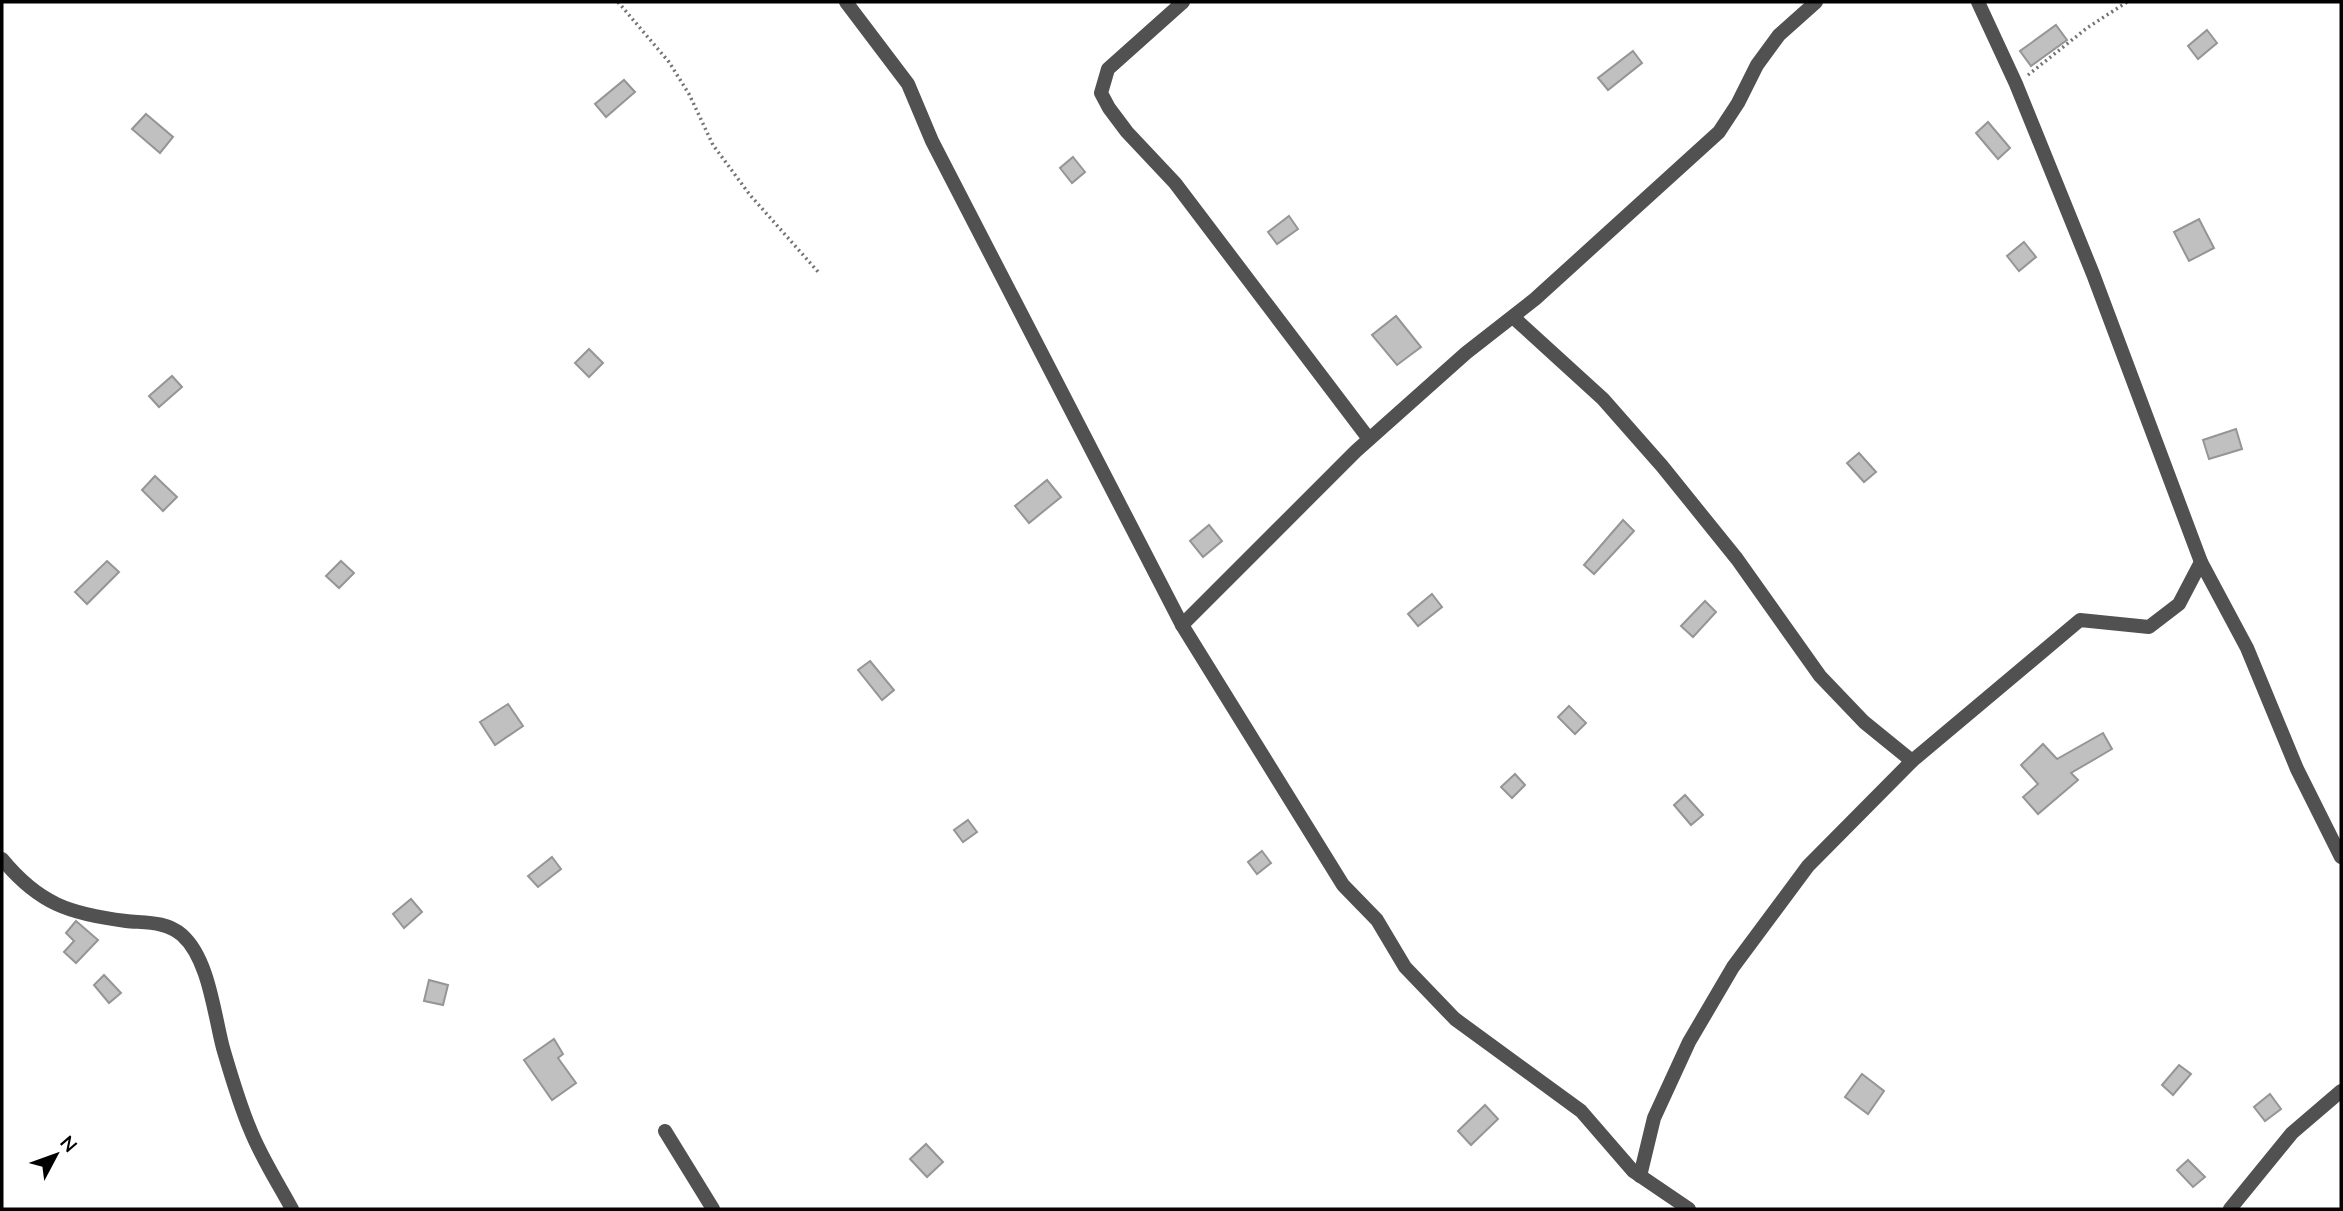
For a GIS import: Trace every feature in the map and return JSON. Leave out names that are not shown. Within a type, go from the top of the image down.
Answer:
[{"type":"street","points":[[846,2],[908,83],[932,141],[1182,625],[1343,885],[1377,920],[1405,967],[1455,1019],[1581,1111],[1633,1171],[1689,1209]]},
{"type":"street","points":[[1183,2],[1108,69],[1101,93],[1127,132],[1175,183],[1369,439]]},
{"type":"street","points":[[1182,625],[1369,439],[1466,353],[1535,299],[1719,132],[1738,103],[1757,65],[1779,35],[1816,2]]},
{"type":"street","points":[[1978,2],[2016,84],[2093,274],[2201,562],[2246,648],[2297,769],[2341,857]]},
{"type":"street","points":[[1513,317],[1602,399],[1662,466],[1737,559],[1820,676],[1864,722],[1912,761]]},
{"type":"street","points":[[1640,1176],[1654,1118],[1689,1042],[1733,967],[1808,866],[1912,761],[2080,620],[2149,627],[2179,604],[2201,562]]},
{"type":"street","points":[[2,859],[19,880],[43,898],[78,914],[151,922],[169,927],[182,935],[200,957],[224,1050],[250,1131],[292,1209]]},
{"type":"street","points":[[2230,1209],[2292,1133],[2341,1091]]},
{"type":"street","points":[[665,1131],[713,1209]]},
{"type":"path","points":[[618,2],[669,62],[689,94],[713,145],[742,185],[820,274]]},
{"type":"path","points":[[2016,84],[2087,28],[2127,2]]},
{"type":"building","points":[[2056,25],[2067,40],[2031,66],[2020,51]]},
{"type":"building","points":[[2207,30],[2217,43],[2198,59],[2188,46]]},
{"type":"building","points":[[1633,51],[1642,63],[1608,90],[1598,78]]},
{"type":"building","points":[[624,80],[635,92],[606,117],[595,104]]},
{"type":"building","points":[[146,114],[173,137],[160,153],[132,129]]},
{"type":"building","points":[[1988,122],[2010,148],[1998,159],[1976,133]]},
{"type":"building","points":[[1073,157],[1085,172],[1072,183],[1060,168]]},
{"type":"building","points":[[1289,216],[1298,229],[1277,244],[1268,232]]},
{"type":"building","points":[[2199,219],[2214,248],[2189,261],[2174,232]]},
{"type":"building","points":[[2024,242],[2036,257],[2019,271],[2007,256]]},
{"type":"building","points":[[1396,316],[1421,347],[1397,365],[1372,335]]},
{"type":"building","points":[[589,349],[603,363],[589,377],[575,363]]},
{"type":"building","points":[[172,376],[182,387],[159,407],[149,396]]},
{"type":"building","points":[[2236,429],[2242,449],[2209,459],[2203,440]]},
{"type":"building","points":[[1859,453],[1876,472],[1864,482],[1847,463]]},
{"type":"building","points":[[155,476],[177,497],[163,511],[142,490]]},
{"type":"building","points":[[1047,480],[1061,497],[1029,523],[1015,506]]},
{"type":"building","points":[[1623,520],[1634,531],[1594,574],[1584,565]]},
{"type":"building","points":[[1209,525],[1222,541],[1203,557],[1190,541]]},
{"type":"building","points":[[107,561],[119,572],[87,604],[75,592]]},
{"type":"building","points":[[341,561],[354,573],[339,588],[326,576]]},
{"type":"building","points":[[1432,594],[1442,607],[1418,626],[1408,614]]},
{"type":"building","points":[[1705,601],[1716,612],[1693,637],[1681,626]]},
{"type":"building","points":[[870,661],[894,690],[882,700],[858,670]]},
{"type":"building","points":[[508,704],[523,726],[495,745],[480,722]]},
{"type":"building","points":[[1569,706],[1586,723],[1575,734],[1558,717]]},
{"type":"building","points":[[2103,733],[2112,749],[2071,773],[2078,780],[2038,814],[2023,797],[2038,784],[2021,765],[2043,744],[2057,759]]},
{"type":"building","points":[[1515,774],[1525,785],[1512,798],[1501,787]]},
{"type":"building","points":[[1685,795],[1703,815],[1691,825],[1674,805]]},
{"type":"building","points":[[968,820],[977,832],[963,842],[954,830]]},
{"type":"building","points":[[1262,851],[1271,863],[1257,874],[1248,862]]},
{"type":"building","points":[[552,857],[561,869],[538,887],[528,876]]},
{"type":"building","points":[[411,899],[422,912],[404,928],[393,914]]},
{"type":"building","points":[[76,921],[98,940],[76,963],[64,952],[74,941],[66,933]]},
{"type":"building","points":[[104,975],[121,993],[109,1003],[94,985]]},
{"type":"building","points":[[429,980],[448,985],[443,1005],[424,1001]]},
{"type":"building","points":[[554,1039],[563,1054],[558,1058],[576,1083],[552,1100],[524,1060]]},
{"type":"building","points":[[2179,1065],[2191,1074],[2173,1095],[2162,1085]]},
{"type":"building","points":[[1862,1074],[1884,1091],[1868,1114],[1845,1097]]},
{"type":"building","points":[[2270,1094],[2281,1109],[2265,1121],[2254,1107]]},
{"type":"building","points":[[1485,1105],[1498,1119],[1471,1145],[1458,1131]]},
{"type":"building","points":[[926,1144],[943,1162],[927,1177],[910,1159]]},
{"type":"building","points":[[2188,1160],[2205,1177],[2193,1187],[2177,1170]]}]
